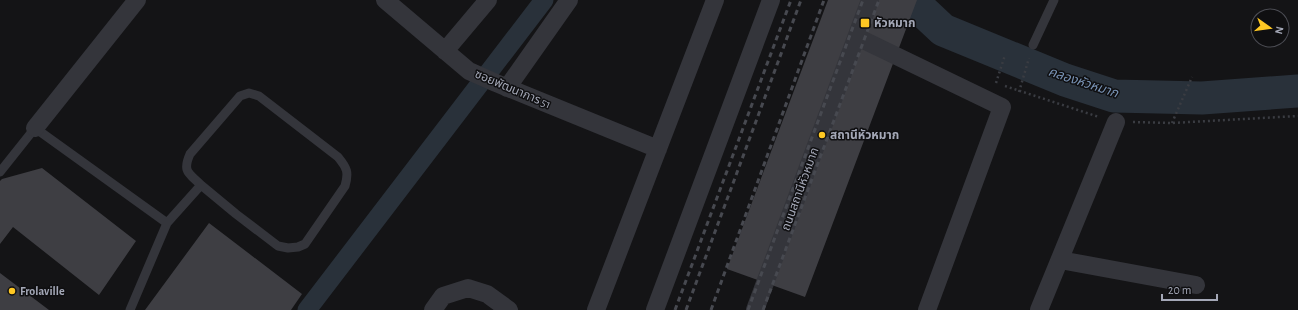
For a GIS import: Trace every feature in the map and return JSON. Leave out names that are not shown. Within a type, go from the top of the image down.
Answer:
[{"type":"street","points":[[36,128],[138,0]]},
{"type":"street","name":"ซอยพัฒนาการ 51","points":[[385,0],[469,71],[501,86],[658,149]]},
{"type":"street","points":[[445,51],[488,0]]},
{"type":"street","points":[[501,86],[569,0]]},
{"type":"street","points":[[596,310],[715,0]]},
{"type":"street","points":[[655,310],[771,0]]},
{"type":"street","name":"ถนนสถานีหัวหมาก","points":[[756,310],[870,0]]},
{"type":"street","points":[[857,37],[1002,107],[927,310]]},
{"type":"street","points":[[1040,310],[1116,122]]},
{"type":"street","points":[[1060,260],[1196,285]]},
{"type":"street","points":[[438,303],[468,288],[487,294],[509,310]]},
{"type":"lane","points":[[1033,45],[1054,0]]},
{"type":"lane","points":[[249,93],[259,96],[338,157],[346,167],[348,177],[345,186],[305,244],[298,247],[288,248],[278,246],[201,185],[187,172],[186,163],[190,154],[240,96],[249,93]]},
{"type":"lane","points":[[0,172],[36,128],[167,223]]},
{"type":"lane","points":[[130,310],[167,223],[201,185]]},
{"type":"path","points":[[1019,92],[1033,45]]},
{"type":"path","points":[[1005,55],[996,83],[1019,92],[1116,122],[1172,123],[1298,116]]},
{"type":"path","points":[[1172,123],[1192,77]]},
{"type":"building","name":"สถานีหัวหมาก","points":[[828,0],[917,0],[805,297],[727,269]]},
{"type":"building","points":[[42,168],[136,241],[99,295],[13,227],[0,244],[0,181],[2,179]]},
{"type":"building","points":[[209,223],[302,294],[291,310],[145,310]]},
{"type":"building","name":"Frolaville","points":[[0,273],[49,310],[0,310]]},
{"type":"waterway","points":[[307,310],[544,0]]},
{"type":"waterway","name":"คลองหัวหมาก","points":[[911,0],[943,30],[1065,80],[1114,96],[1202,98],[1298,91]]},
{"type":"railway","points":[[675,310],[791,0]]},
{"type":"railway","points":[[686,310],[801,0]]},
{"type":"railway","points":[[711,310],[824,0]]},
{"type":"railway","points":[[748,310],[863,0]]},
{"type":"railway","points":[[763,310],[879,0]]},
{"type":"place","name":"หัวหมาก","points":[[865,23]]},
{"type":"place","name":"สถานีหัวหมาก","points":[[822,135]]},
{"type":"place","name":"Frolaville","points":[[12,291]]}]
